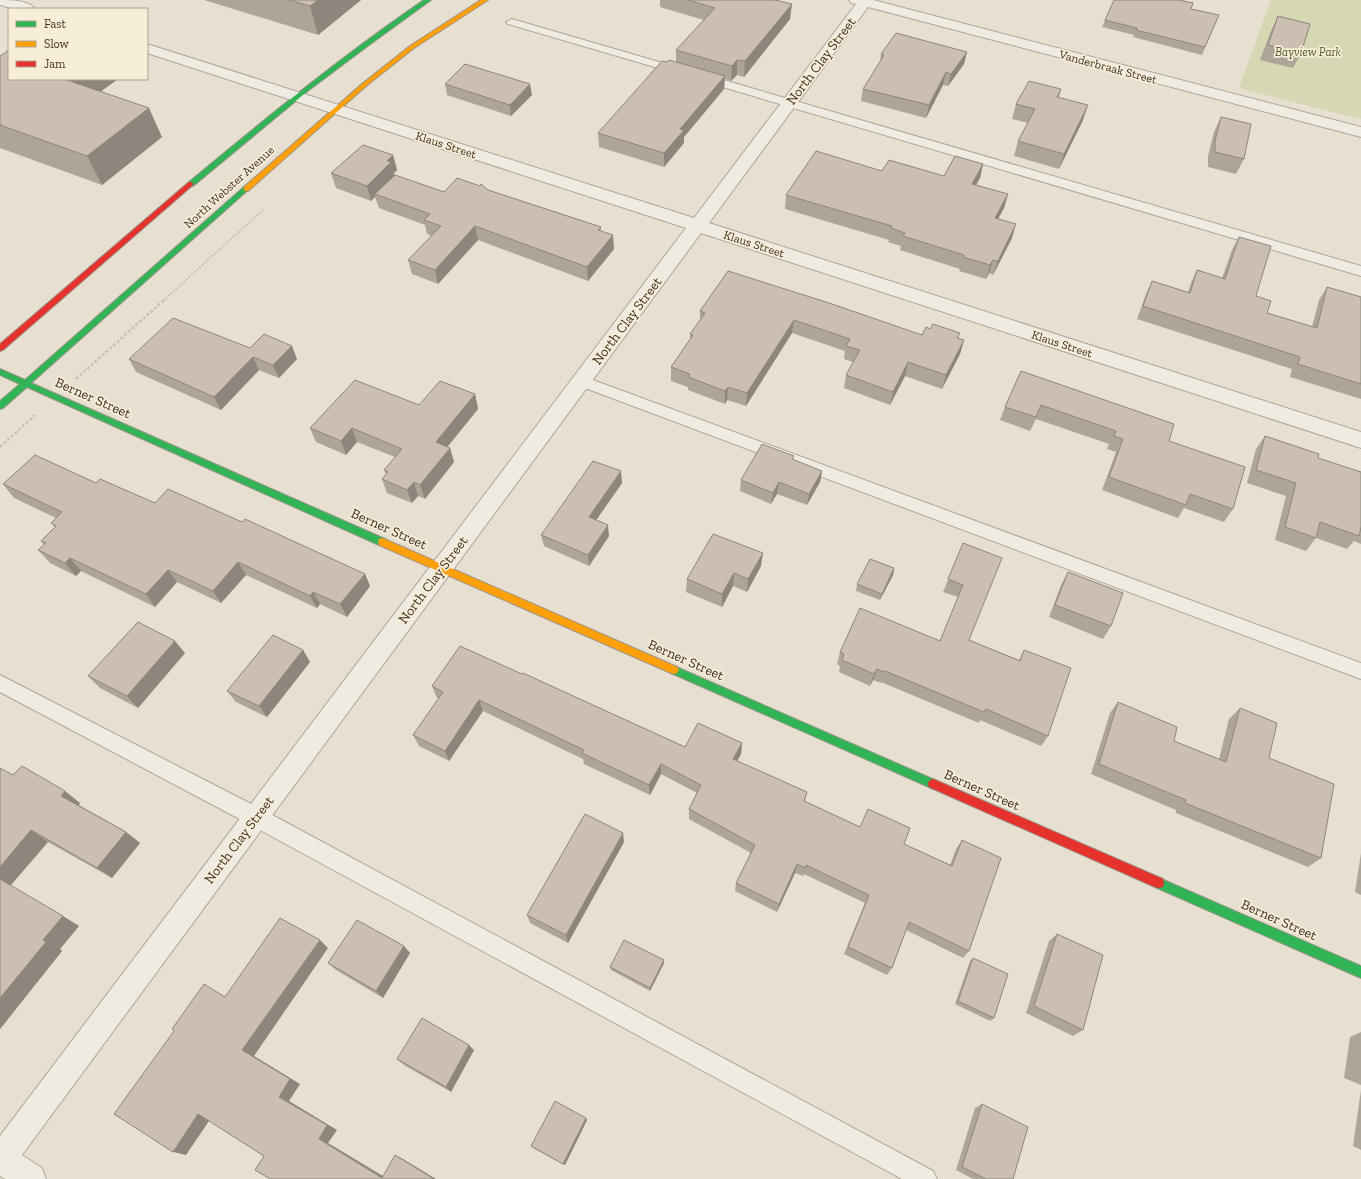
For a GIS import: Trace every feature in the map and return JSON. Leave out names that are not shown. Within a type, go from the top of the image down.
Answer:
[{"type":"main road","name":"North Webster Avenue","points":[[0,348],[190,184],[295,97],[350,53],[428,0]]},
{"type":"main road","name":"North Webster Avenue","points":[[0,406],[335,110],[407,51],[484,0]]},
{"type":"main road","name":"Berner Street","points":[[0,372],[1361,972]]},
{"type":"street","points":[[0,0],[25,8]]},
{"type":"street","name":"North Clay Street","points":[[0,1159],[789,104],[862,1]]},
{"type":"street","name":"Vanderbraak Street","points":[[862,1],[1361,132]]},
{"type":"street","name":"Klaus Street","points":[[148,48],[335,110],[1361,440]]},
{"type":"street","points":[[0,1159],[31,1179]]},
{"type":"lane","points":[[512,22],[1361,271]]},
{"type":"lane","points":[[582,381],[1361,671]]},
{"type":"lane","points":[[0,683],[256,817],[925,1179]]},
{"type":"path","points":[[0,447],[269,204]]},
{"type":"green space","name":"Bayview Park","points":[[1271,0],[1361,0],[1361,119],[1239,88]]},
{"type":"building","points":[[289,0],[318,0],[310,6]]},
{"type":"building","points":[[688,0],[775,0],[792,4],[745,61],[737,60],[732,66],[676,50],[715,8]]},
{"type":"building","points":[[1114,0],[1179,0],[1193,3],[1191,9],[1219,15],[1205,47],[1136,30],[1137,28],[1105,20]]},
{"type":"building","points":[[1278,16],[1310,24],[1301,53],[1268,45]]},
{"type":"building","points":[[896,33],[967,52],[951,74],[946,72],[929,105],[863,89],[884,55],[881,54]]},
{"type":"building","points":[[8,51],[8,80],[67,80],[149,108],[87,156],[0,125],[0,56]]},
{"type":"building","points":[[669,60],[725,76],[680,129],[684,130],[664,153],[598,133],[662,61],[667,62]]},
{"type":"building","points":[[465,64],[530,84],[510,105],[445,84]]},
{"type":"building","points":[[1029,81],[1061,89],[1057,97],[1088,105],[1064,154],[1018,141],[1035,109],[1016,104]]},
{"type":"building","points":[[1221,117],[1251,124],[1244,159],[1215,152],[1215,141]]},
{"type":"building","points":[[363,145],[393,155],[387,161],[391,162],[367,186],[331,173]]},
{"type":"building","points":[[816,151],[882,171],[889,160],[944,176],[955,156],[983,164],[972,184],[1008,194],[995,218],[1016,224],[998,261],[993,260],[990,265],[963,257],[964,255],[903,236],[905,233],[891,228],[892,226],[786,195]]},
{"type":"building","points":[[395,175],[444,192],[457,178],[480,186],[481,184],[488,190],[601,227],[598,230],[613,235],[587,267],[475,226],[435,270],[408,260],[441,226],[424,220],[430,214],[375,194]]},
{"type":"building","points":[[1239,237],[1271,246],[1256,296],[1271,301],[1267,313],[1317,328],[1327,287],[1361,297],[1361,384],[1298,364],[1300,357],[1143,306],[1152,281],[1190,293],[1197,270],[1225,279]]},
{"type":"building","points":[[728,271],[829,303],[922,335],[926,327],[930,329],[933,324],[960,333],[957,338],[964,340],[946,375],[908,362],[893,392],[846,375],[860,350],[846,346],[850,339],[794,320],[747,393],[728,387],[725,391],[688,377],[690,374],[671,367],[693,335],[690,334],[705,313],[700,311]]},
{"type":"building","points":[[173,318],[250,348],[264,334],[292,346],[273,365],[253,357],[214,397],[129,359]]},
{"type":"building","points":[[1021,371],[1174,424],[1169,441],[1245,467],[1233,509],[1190,494],[1186,505],[1109,477],[1123,439],[1114,436],[1116,431],[1041,405],[1036,417],[1005,407]]},
{"type":"building","points":[[355,380],[419,405],[440,381],[475,394],[436,442],[450,448],[420,485],[414,482],[407,490],[382,479],[388,472],[384,470],[402,449],[352,428],[341,441],[310,428]]},
{"type":"building","points":[[1265,436],[1319,454],[1318,458],[1361,472],[1361,527],[1359,536],[1320,522],[1316,538],[1285,527],[1296,483],[1256,470]]},
{"type":"building","points":[[762,444],[794,456],[792,459],[822,471],[809,494],[779,482],[773,493],[741,480]]},
{"type":"building","points":[[35,455],[96,483],[100,479],[155,503],[168,489],[242,522],[245,519],[365,574],[340,604],[313,592],[310,596],[238,562],[213,591],[168,570],[146,594],[70,558],[65,563],[38,550],[46,543],[41,541],[56,526],[51,523],[62,512],[3,484]]},
{"type":"building","points":[[593,461],[621,471],[589,517],[608,525],[588,555],[541,535]]},
{"type":"building","points":[[713,534],[763,553],[748,579],[734,573],[722,594],[687,579]]},
{"type":"building","points":[[963,543],[1002,558],[969,640],[1020,661],[1024,650],[1071,668],[1048,736],[986,709],[984,712],[885,671],[884,672],[877,669],[874,674],[842,660],[844,654],[840,652],[860,608],[940,641],[963,585],[948,579]]},
{"type":"building","points":[[870,559],[894,568],[882,594],[857,584]]},
{"type":"building","points":[[1068,572],[1123,593],[1111,626],[1055,605]]},
{"type":"building","points":[[138,622],[175,641],[127,696],[88,676]]},
{"type":"building","points":[[273,635],[303,650],[259,706],[227,691]]},
{"type":"building","points":[[460,646],[685,747],[698,723],[742,743],[733,759],[807,792],[804,801],[860,827],[868,809],[910,828],[904,844],[952,866],[962,840],[1001,858],[969,951],[909,922],[892,968],[848,947],[869,895],[806,865],[805,868],[797,864],[779,904],[736,883],[755,845],[689,809],[701,785],[661,764],[649,785],[582,753],[584,750],[479,700],[445,751],[413,735],[443,692],[432,686]]},
{"type":"building","points":[[1118,702],[1177,727],[1174,741],[1226,762],[1240,708],[1277,723],[1269,758],[1334,784],[1321,858],[1185,803],[1186,800],[1099,764]]},
{"type":"building","points":[[22,766],[65,791],[61,796],[126,832],[97,868],[31,830],[0,867],[0,768],[13,775]]},
{"type":"building","points":[[585,814],[623,833],[566,935],[527,915]]},
{"type":"building","points":[[0,879],[63,916],[43,940],[46,942],[0,998]]},
{"type":"building","points":[[280,918],[320,940],[242,1050],[290,1079],[279,1097],[327,1125],[319,1139],[382,1178],[395,1155],[434,1179],[270,1179],[255,1170],[264,1156],[198,1114],[173,1152],[114,1114],[174,1031],[172,1029],[204,984],[225,997]]},
{"type":"building","points":[[357,920],[404,946],[376,991],[328,963]]},
{"type":"building","points":[[1057,934],[1103,955],[1083,1030],[1034,1006]]},
{"type":"building","points":[[624,940],[664,960],[650,988],[610,967]]},
{"type":"building","points":[[973,958],[1008,974],[994,1018],[958,1001]]},
{"type":"building","points":[[422,1018],[469,1045],[446,1087],[397,1059]]},
{"type":"building","points":[[555,1101],[586,1118],[563,1164],[531,1146]]},
{"type":"building","points":[[982,1104],[1028,1127],[1013,1179],[986,1179],[962,1167]]},
{"type":"traffic: fast","points":[[191,184],[307,89],[367,43],[428,0]]},
{"type":"traffic: fast","points":[[0,406],[246,189]]},
{"type":"traffic: fast","points":[[0,372],[382,542]]},
{"type":"traffic: fast","points":[[674,670],[933,784]]},
{"type":"traffic: fast","points":[[1159,883],[1361,972]]},
{"type":"traffic: slow","points":[[246,189],[364,85],[412,47],[485,0]]},
{"type":"traffic: slow","points":[[382,542],[674,670]]},
{"type":"traffic: jam","points":[[0,348],[191,184]]},
{"type":"traffic: jam","points":[[933,784],[1159,883]]}]
